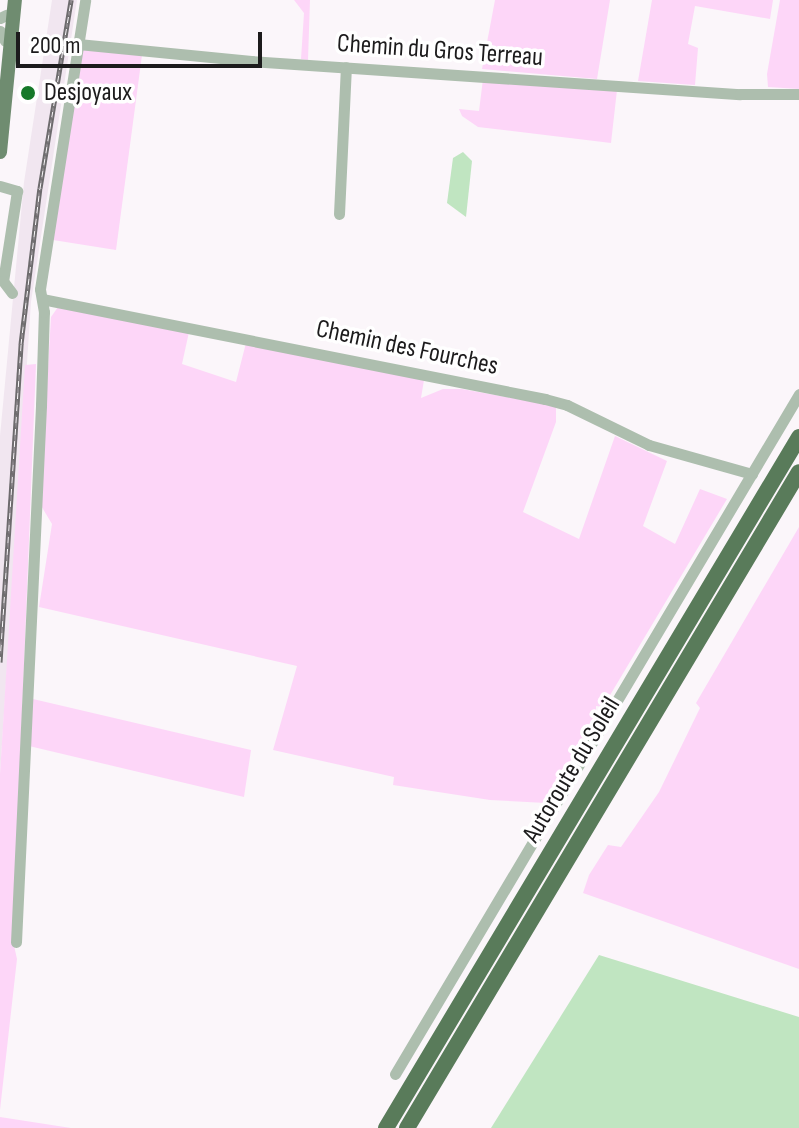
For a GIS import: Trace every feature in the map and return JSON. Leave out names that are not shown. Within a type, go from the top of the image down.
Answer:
[{"type":"highway","name":"Autoroute du Soleil","points":[[386,1128],[799,437]]},
{"type":"highway","name":"Autoroute du Soleil","points":[[407,1128],[799,472]]},
{"type":"main road","points":[[0,152],[15,0]]},
{"type":"main road","points":[[0,88],[5,11]]},
{"type":"street","points":[[16,942],[31,669],[40,289],[85,0]]},
{"type":"street","name":"Chemin du Gros Terreau","points":[[78,44],[346,67],[740,94],[799,94]]},
{"type":"street","points":[[339,214],[346,67]]},
{"type":"street","points":[[0,186],[17,191],[3,281],[12,293]]},
{"type":"street","name":"Chemin des Fourches","points":[[42,299],[545,399],[567,405],[649,445],[748,472]]},
{"type":"street","points":[[395,1074],[748,472],[799,394]]},
{"type":"shaded area","points":[[52,0],[77,0],[31,302],[0,774],[0,436],[24,182]]},
{"type":"shaded area","points":[[294,0],[310,0],[308,60],[301,59],[304,13]]},
{"type":"shaded area","points":[[495,0],[610,0],[597,79],[482,69]]},
{"type":"shaded area","points":[[652,0],[773,0],[770,19],[695,6],[688,44],[698,48],[695,85],[638,81]]},
{"type":"shaded area","points":[[780,0],[799,0],[799,89],[768,87],[767,74]]},
{"type":"shaded area","points":[[83,49],[142,55],[116,250],[53,240]]},
{"type":"shaded area","points":[[483,79],[617,90],[611,143],[478,127],[462,116],[459,109],[479,111]]},
{"type":"shaded area","points":[[463,152],[472,161],[466,217],[447,203],[453,158]]},
{"type":"shaded area","points":[[58,307],[189,332],[182,364],[236,382],[246,343],[424,380],[421,398],[443,389],[462,389],[556,406],[556,422],[523,512],[579,539],[615,436],[667,461],[643,526],[675,544],[700,489],[727,499],[603,707],[596,706],[596,717],[546,803],[490,800],[393,785],[394,777],[273,750],[297,666],[39,607],[52,524],[40,504],[51,317]]},
{"type":"shaded area","points":[[36,364],[13,941],[17,959],[0,1110],[0,774],[25,365]]},
{"type":"shaded area","points":[[799,527],[799,969],[583,893],[589,875],[608,845],[621,847],[659,792],[700,708],[696,703]]},
{"type":"shaded area","points":[[33,699],[251,750],[244,797],[29,746]]},
{"type":"shaded area","points":[[599,955],[799,1017],[799,1128],[491,1128]]},
{"type":"shaded area","points":[[0,1117],[71,1128],[0,1128]]},
{"type":"railway","points":[[0,662],[21,344],[40,188],[71,0]]},
{"type":"place","name":"Desjoyaux","points":[[28,93]]}]
